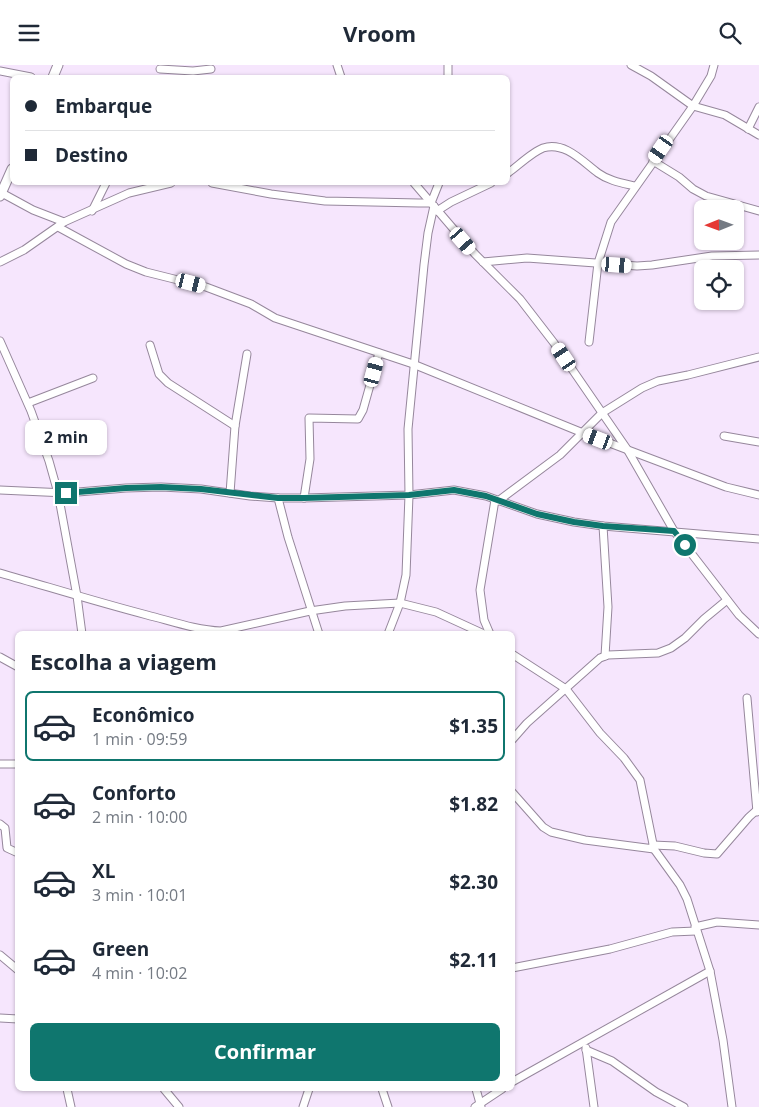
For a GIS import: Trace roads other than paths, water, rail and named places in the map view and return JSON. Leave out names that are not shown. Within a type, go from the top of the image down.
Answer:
[{"type":"street","points":[[631,65],[692,106],[725,115],[759,135]]},
{"type":"street","points":[[589,342],[598,263],[611,222],[692,106],[711,76],[714,65]]},
{"type":"street","points":[[161,67],[193,71],[211,69]]},
{"type":"street","points":[[0,71],[21,75]]},
{"type":"street","points":[[748,129],[759,107]]},
{"type":"street","points":[[510,172],[542,148],[557,147],[581,158],[599,174],[635,186]]},
{"type":"street","points":[[653,161],[706,196],[759,211]]},
{"type":"street","points":[[10,173],[0,194],[61,225],[126,264],[146,272],[206,287],[251,303],[274,318],[413,364],[583,433],[726,487],[759,495]]},
{"type":"street","points":[[92,211],[105,185]]},
{"type":"street","points":[[0,262],[24,250],[61,225],[129,193],[163,185]]},
{"type":"street","points":[[223,185],[325,201],[434,207],[451,202],[487,185]]},
{"type":"street","points":[[416,185],[483,262],[520,299],[554,343],[626,449],[674,531],[739,615],[759,634]]},
{"type":"street","points":[[389,631],[400,603],[406,575],[409,495],[408,429],[413,364],[428,233],[439,185]]},
{"type":"street","points":[[483,262],[527,258],[637,266],[712,256],[759,255]]},
{"type":"street","points":[[0,341],[28,403],[49,461],[58,493],[82,631]]},
{"type":"street","points":[[150,345],[159,374],[168,383],[234,426]]},
{"type":"street","points":[[304,498],[310,459],[309,418],[358,419],[363,410],[379,353]]},
{"type":"street","points":[[230,493],[234,426],[247,354]]},
{"type":"street","points":[[489,631],[484,620],[480,590],[481,576],[488,551],[497,500],[560,455],[602,413],[642,388],[658,381],[759,357]]},
{"type":"street","points":[[28,403],[93,378]]},
{"type":"street","points":[[724,436],[759,442]]},
{"type":"street","points":[[0,490],[58,493],[161,487],[201,489],[278,498],[409,495],[454,490],[465,491],[537,514],[574,522],[759,539]]},
{"type":"street","points":[[278,498],[310,611],[318,631]]},
{"type":"street","points":[[603,526],[608,607],[604,656]]},
{"type":"street","points":[[0,573],[207,631]]},
{"type":"street","points":[[515,736],[526,723],[604,656],[658,653],[671,648],[685,638],[727,600]]},
{"type":"street","points":[[221,631],[310,611],[345,606],[400,603],[436,612],[477,631]]},
{"type":"street","points":[[515,656],[566,689],[600,733],[624,758],[640,779],[653,847],[680,885],[687,899],[695,929],[710,971],[723,1040],[732,1107]]},
{"type":"street","points":[[0,657],[15,665]]},
{"type":"street","points":[[515,800],[543,827],[551,832],[585,839],[653,847],[682,847],[704,853],[717,854],[758,811],[746,698]]},
{"type":"street","points":[[0,764],[15,763]]},
{"type":"street","points":[[0,824],[5,828],[6,848],[15,852]]},
{"type":"street","points":[[515,967],[610,949],[717,922],[759,925]]},
{"type":"street","points":[[0,955],[15,968]]},
{"type":"street","points":[[515,1081],[710,971]]},
{"type":"street","points":[[0,1018],[15,1019]]},
{"type":"street","points":[[584,1041],[594,1107]]},
{"type":"street","points":[[586,1050],[612,1061],[656,1092],[684,1107]]},
{"type":"street","points":[[67,1091],[71,1107]]},
{"type":"street","points":[[166,1091],[179,1107]]},
{"type":"street","points":[[304,1107],[308,1091]]},
{"type":"street","points":[[383,1091],[388,1107]]},
{"type":"street","points":[[476,1091],[479,1106],[499,1091]]},
{"type":"street","points":[[170,1107],[171,1097]]}]
